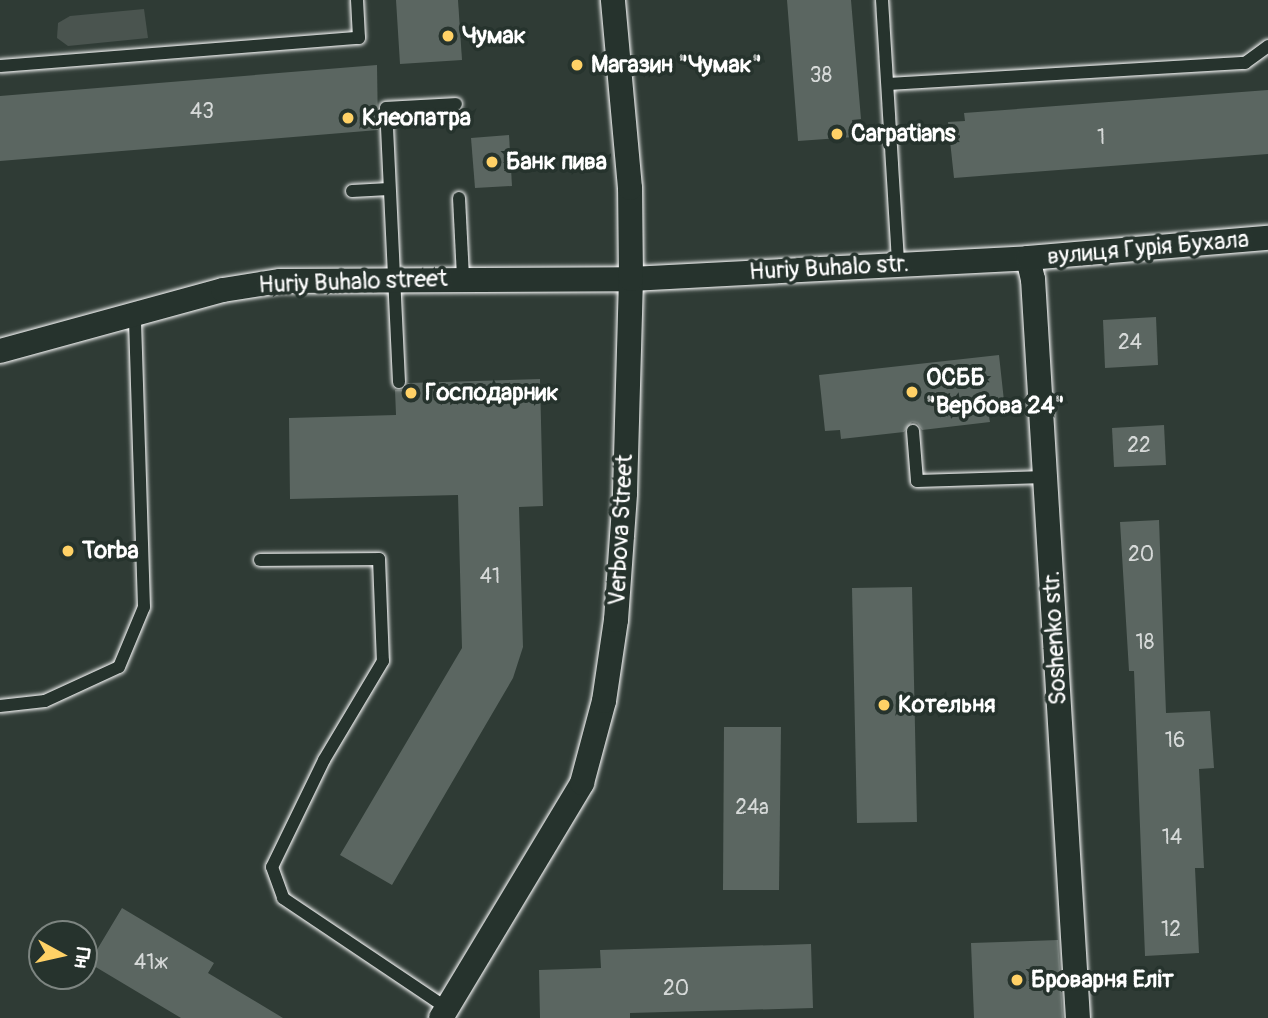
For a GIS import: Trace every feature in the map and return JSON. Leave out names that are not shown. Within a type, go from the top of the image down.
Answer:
[{"type":"street","name":"Verbova Street","points":[[444,1013],[582,783],[604,701],[616,620],[625,494],[631,279],[630,188],[613,0]]},
{"type":"street","name":"вулиця Гурія Бухала","points":[[1028,258],[1268,238]]},
{"type":"street","name":"Huriy Buhalo str.","points":[[631,279],[1028,258]]},
{"type":"street","name":"Soshenko str.","points":[[1028,258],[1033,279],[1078,1018]]},
{"type":"street","name":"Huriy Buhalo street","points":[[0,351],[223,290],[280,281],[631,279]]},
{"type":"lane","points":[[0,66],[359,38],[357,0]]},
{"type":"lane","points":[[882,0],[898,265]]},
{"type":"lane","points":[[888,85],[1245,63],[1268,47]]},
{"type":"lane","points":[[399,382],[386,108],[456,104]]},
{"type":"lane","points":[[352,191],[389,189]]},
{"type":"lane","points":[[459,198],[463,278]]},
{"type":"lane","points":[[0,706],[45,701],[119,667],[144,607],[135,315]]},
{"type":"lane","points":[[913,431],[917,481],[1045,477]]},
{"type":"lane","points":[[260,560],[379,559],[383,661],[324,760],[272,867],[283,898],[444,1013]]},
{"type":"shaded area","points":[[144,9],[148,38],[68,46],[57,38],[58,23],[70,16]]},
{"type":"building","points":[[396,0],[458,0],[462,60],[400,64]]},
{"type":"building","points":[[787,0],[851,0],[861,119],[852,120],[854,137],[798,141]]},
{"type":"building","points":[[377,65],[378,130],[0,161],[0,96]]},
{"type":"building","points":[[1268,90],[1268,154],[954,178],[948,122],[965,121],[964,113]]},
{"type":"building","name":"Банк пива","points":[[509,135],[512,186],[475,188],[471,138]]},
{"type":"building","points":[[1156,317],[1158,365],[1105,368],[1103,320]]},
{"type":"building","name":"ОСББ \"Вербова 24\"","points":[[999,355],[1005,410],[988,411],[990,422],[922,430],[917,423],[912,422],[904,432],[841,439],[840,430],[825,431],[819,375]]},
{"type":"building","points":[[540,379],[543,506],[519,507],[523,647],[513,678],[392,885],[340,855],[462,648],[458,495],[290,499],[289,418],[396,415],[395,390],[403,390],[408,383]]},
{"type":"building","points":[[1164,425],[1166,465],[1114,467],[1112,428]]},
{"type":"building","points":[[1159,520],[1166,713],[1210,711],[1214,768],[1199,769],[1204,868],[1195,868],[1199,953],[1145,956],[1134,671],[1129,671],[1120,522]]},
{"type":"building","name":"Котельня","points":[[912,587],[917,822],[857,823],[852,588]]},
{"type":"building","points":[[724,727],[781,727],[779,890],[723,890]]},
{"type":"building","points":[[122,908],[214,963],[208,973],[283,1018],[181,1018],[98,968],[98,948]]},
{"type":"building","name":"Броварня Еліт","points":[[1058,940],[1063,1018],[974,1018],[971,943]]},
{"type":"building","points":[[811,944],[813,1008],[630,1013],[630,1018],[540,1018],[539,970],[601,968],[600,950]]},
{"type":"place","name":"Чумак","points":[[448,36]]},
{"type":"place","name":"Магазин \"Чумак\"","points":[[577,65]]},
{"type":"place","name":"Клеопатра","points":[[348,118]]},
{"type":"place","name":"Carpatians","points":[[837,134]]},
{"type":"place","name":"Банк пива","points":[[492,162]]},
{"type":"place","name":"ОСББ \"Вербова 24\"","points":[[912,392]]},
{"type":"place","name":"Господарник","points":[[411,393]]},
{"type":"place","name":"Torba","points":[[68,551]]},
{"type":"place","name":"Котельня","points":[[884,705]]},
{"type":"place","name":"Броварня Еліт","points":[[1017,980]]}]
